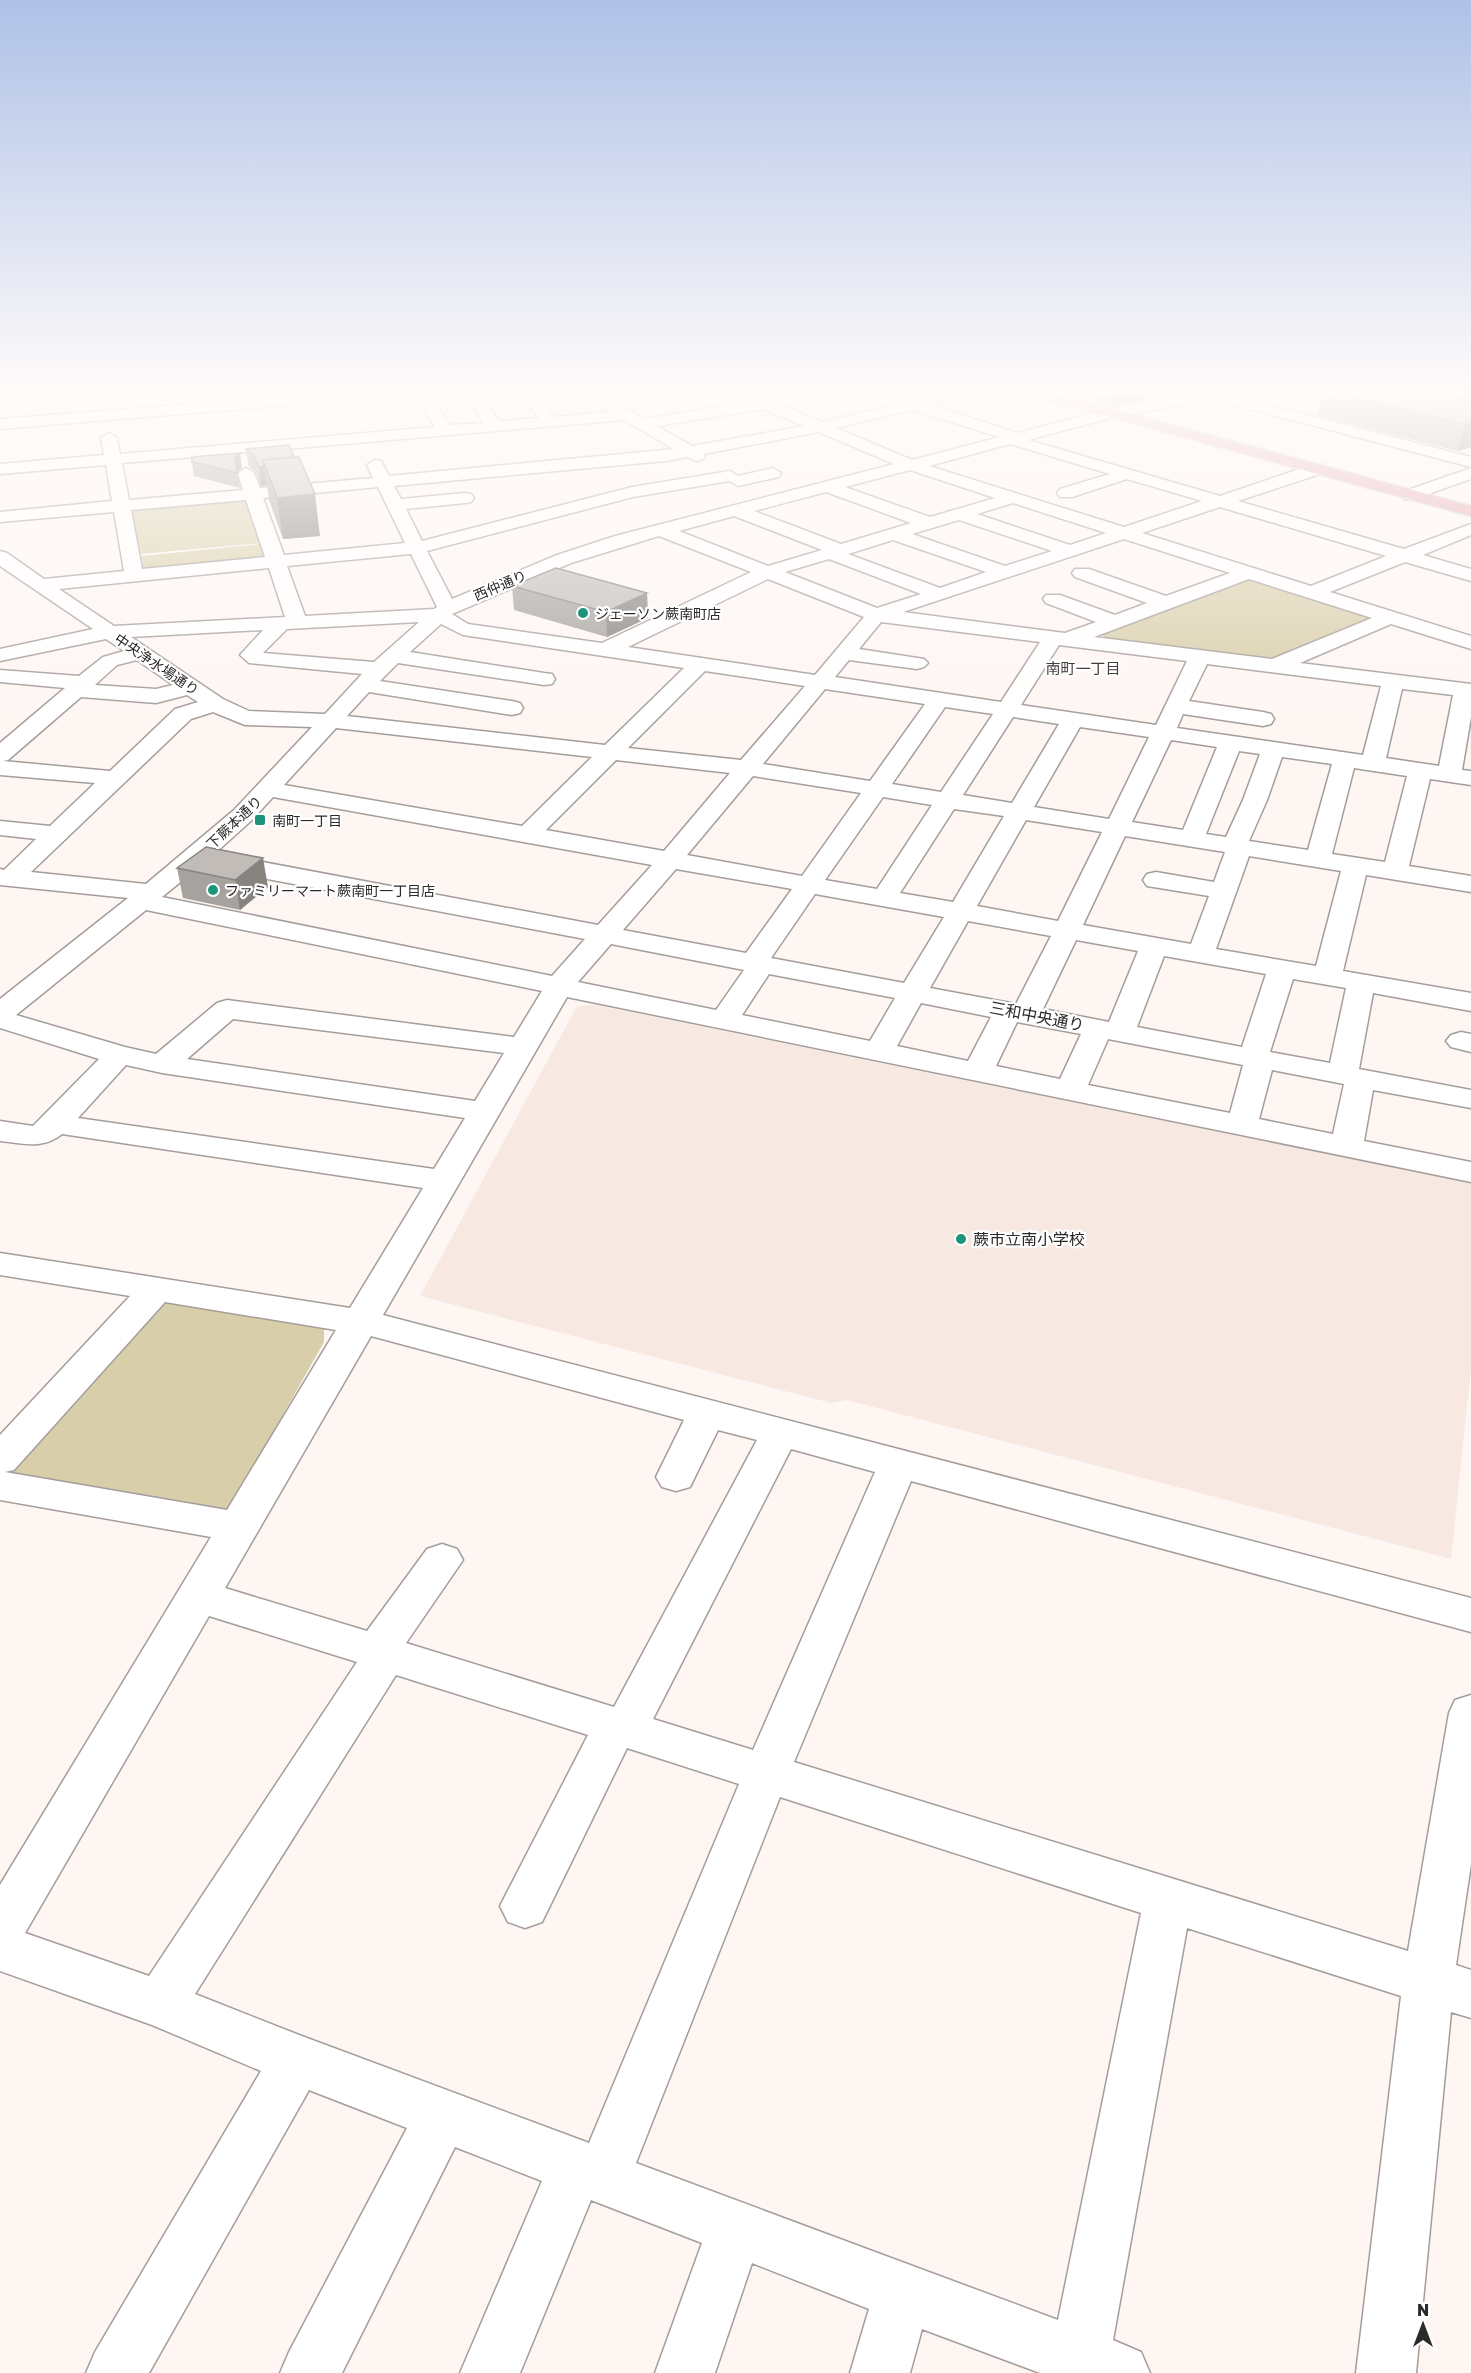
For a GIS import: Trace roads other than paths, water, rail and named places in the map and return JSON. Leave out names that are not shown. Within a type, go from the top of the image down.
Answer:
[{"type":"main road","points":[[1448,505],[1471,511]]},
{"type":"street","points":[[32,505],[32,514]]},
{"type":"street","points":[[0,517],[136,505]]},
{"type":"street","points":[[258,505],[277,561],[290,622]]},
{"type":"street","points":[[395,505],[443,612],[463,629],[1460,776],[1468,691],[876,615],[661,530]]},
{"type":"street","points":[[558,505],[562,510]]},
{"type":"street","points":[[39,585],[416,548],[582,505]]},
{"type":"street","name":"西仲通り","points":[[443,612],[524,574],[564,559],[661,530],[761,505]]},
{"type":"street","points":[[877,505],[929,523]]},
{"type":"street","points":[[886,508],[897,505]]},
{"type":"street","points":[[479,737],[544,679],[593,649],[673,616],[767,572],[990,505]]},
{"type":"street","points":[[1033,505],[1471,643]]},
{"type":"street","points":[[0,1930],[559,986],[670,860],[876,615],[1004,572],[1075,562],[1120,533],[1208,505]]},
{"type":"street","points":[[1233,505],[1471,575]]},
{"type":"street","points":[[122,506],[134,575]]},
{"type":"street","points":[[737,511],[939,594]]},
{"type":"street","points":[[959,514],[1166,603]]},
{"type":"street","points":[[1310,592],[1471,529]]},
{"type":"street","points":[[894,534],[1004,572]]},
{"type":"street","name":"中央浄水場通り","points":[[0,557],[215,704],[244,718],[332,722],[747,768],[1471,884]]},
{"type":"street","points":[[884,898],[1007,709],[1060,639],[1115,622],[1247,573]]},
{"type":"street","points":[[524,574],[558,584]]},
{"type":"street","points":[[1053,599],[1115,622]]},
{"type":"street","points":[[650,610],[673,616]]},
{"type":"street","points":[[0,655],[110,632],[443,612]]},
{"type":"street","name":"下蕨本通り","points":[[0,1013],[196,857],[243,815],[378,670],[443,612]]},
{"type":"street","points":[[1274,666],[1389,618]]},
{"type":"street","points":[[290,622],[250,655],[256,659],[378,670],[544,679]]},
{"type":"street","points":[[0,755],[111,661],[141,653]]},
{"type":"street","points":[[845,653],[917,663]]},
{"type":"street","points":[[978,1071],[1017,1013],[1065,930],[1200,657]]},
{"type":"street","points":[[527,835],[700,664]]},
{"type":"street","points":[[378,670],[512,708]]},
{"type":"street","points":[[0,676],[156,696],[191,687]]},
{"type":"street","points":[[1373,764],[1393,681]]},
{"type":"street","points":[[724,1019],[810,885],[939,699]]},
{"type":"street","points":[[9,883],[114,778],[124,772],[183,714],[215,704]]},
{"type":"street","points":[[1175,706],[1263,719]]},
{"type":"street","points":[[879,1051],[1073,719]]},
{"type":"street","points":[[1192,839],[1232,742]]},
{"type":"street","points":[[1201,953],[1273,749]]},
{"type":"street","points":[[1318,860],[1345,759]]},
{"type":"street","points":[[0,768],[114,778]]},
{"type":"street","points":[[1395,872],[1420,771]]},
{"type":"street","points":[[269,789],[1471,1002]]},
{"type":"street","points":[[0,828],[57,834]]},
{"type":"street","name":"三和中央通り","points":[[196,857],[1471,1099]]},
{"type":"street","points":[[1328,976],[1355,865]]},
{"type":"street","points":[[1156,880],[1224,891]]},
{"type":"street","points":[[9,883],[145,896],[559,986],[1471,1172]]},
{"type":"street","points":[[1070,1090],[1109,1030],[1154,946]]},
{"type":"street","points":[[1242,1125],[1282,968]]},
{"type":"street","points":[[1347,1146],[1361,982]]},
{"type":"street","points":[[162,1064],[227,1009],[523,1047]]},
{"type":"street","points":[[0,1019],[119,1055],[162,1064],[485,1112]]},
{"type":"street","points":[[0,1131],[40,1136],[55,1124],[119,1055]]},
{"type":"street","points":[[55,1124],[445,1181]]},
{"type":"street","points":[[0,1264],[362,1322],[1471,1615]]},
{"type":"street","points":[[0,1460],[158,1289]]},
{"type":"street","points":[[676,1477],[707,1413]]},
{"type":"street","points":[[525,1906],[780,1432]]},
{"type":"street","points":[[490,2373],[590,2171],[766,1774],[898,1464]]},
{"type":"street","points":[[0,1486],[240,1527]]},
{"type":"street","points":[[160,2004],[381,1652],[442,1560]]},
{"type":"street","points":[[198,1596],[621,1726],[766,1774],[1450,1988]]},
{"type":"street","points":[[1386,2373],[1450,1988],[1471,1713]]},
{"type":"street","points":[[0,1948],[160,2004],[297,2060],[736,2227],[1092,2368],[1168,1899]]},
{"type":"street","points":[[116,2373],[297,2060]]},
{"type":"street","points":[[310,2373],[443,2115]]},
{"type":"street","points":[[685,2373],[736,2227]]},
{"type":"street","points":[[880,2373],[903,2293]]},
{"type":"place","name":"ジェーソン蕨南町店","points":[[583,613]]},
{"type":"place","name":"南町一丁目","points":[[260,820]]},
{"type":"place","name":"ファミリーマート蕨南町一丁目店","points":[[213,890]]},
{"type":"place","name":"蕨市立南小学校","points":[[961,1239]]},
{"type":"district","name":"南町一丁目","points":[[1083,668]]}]
